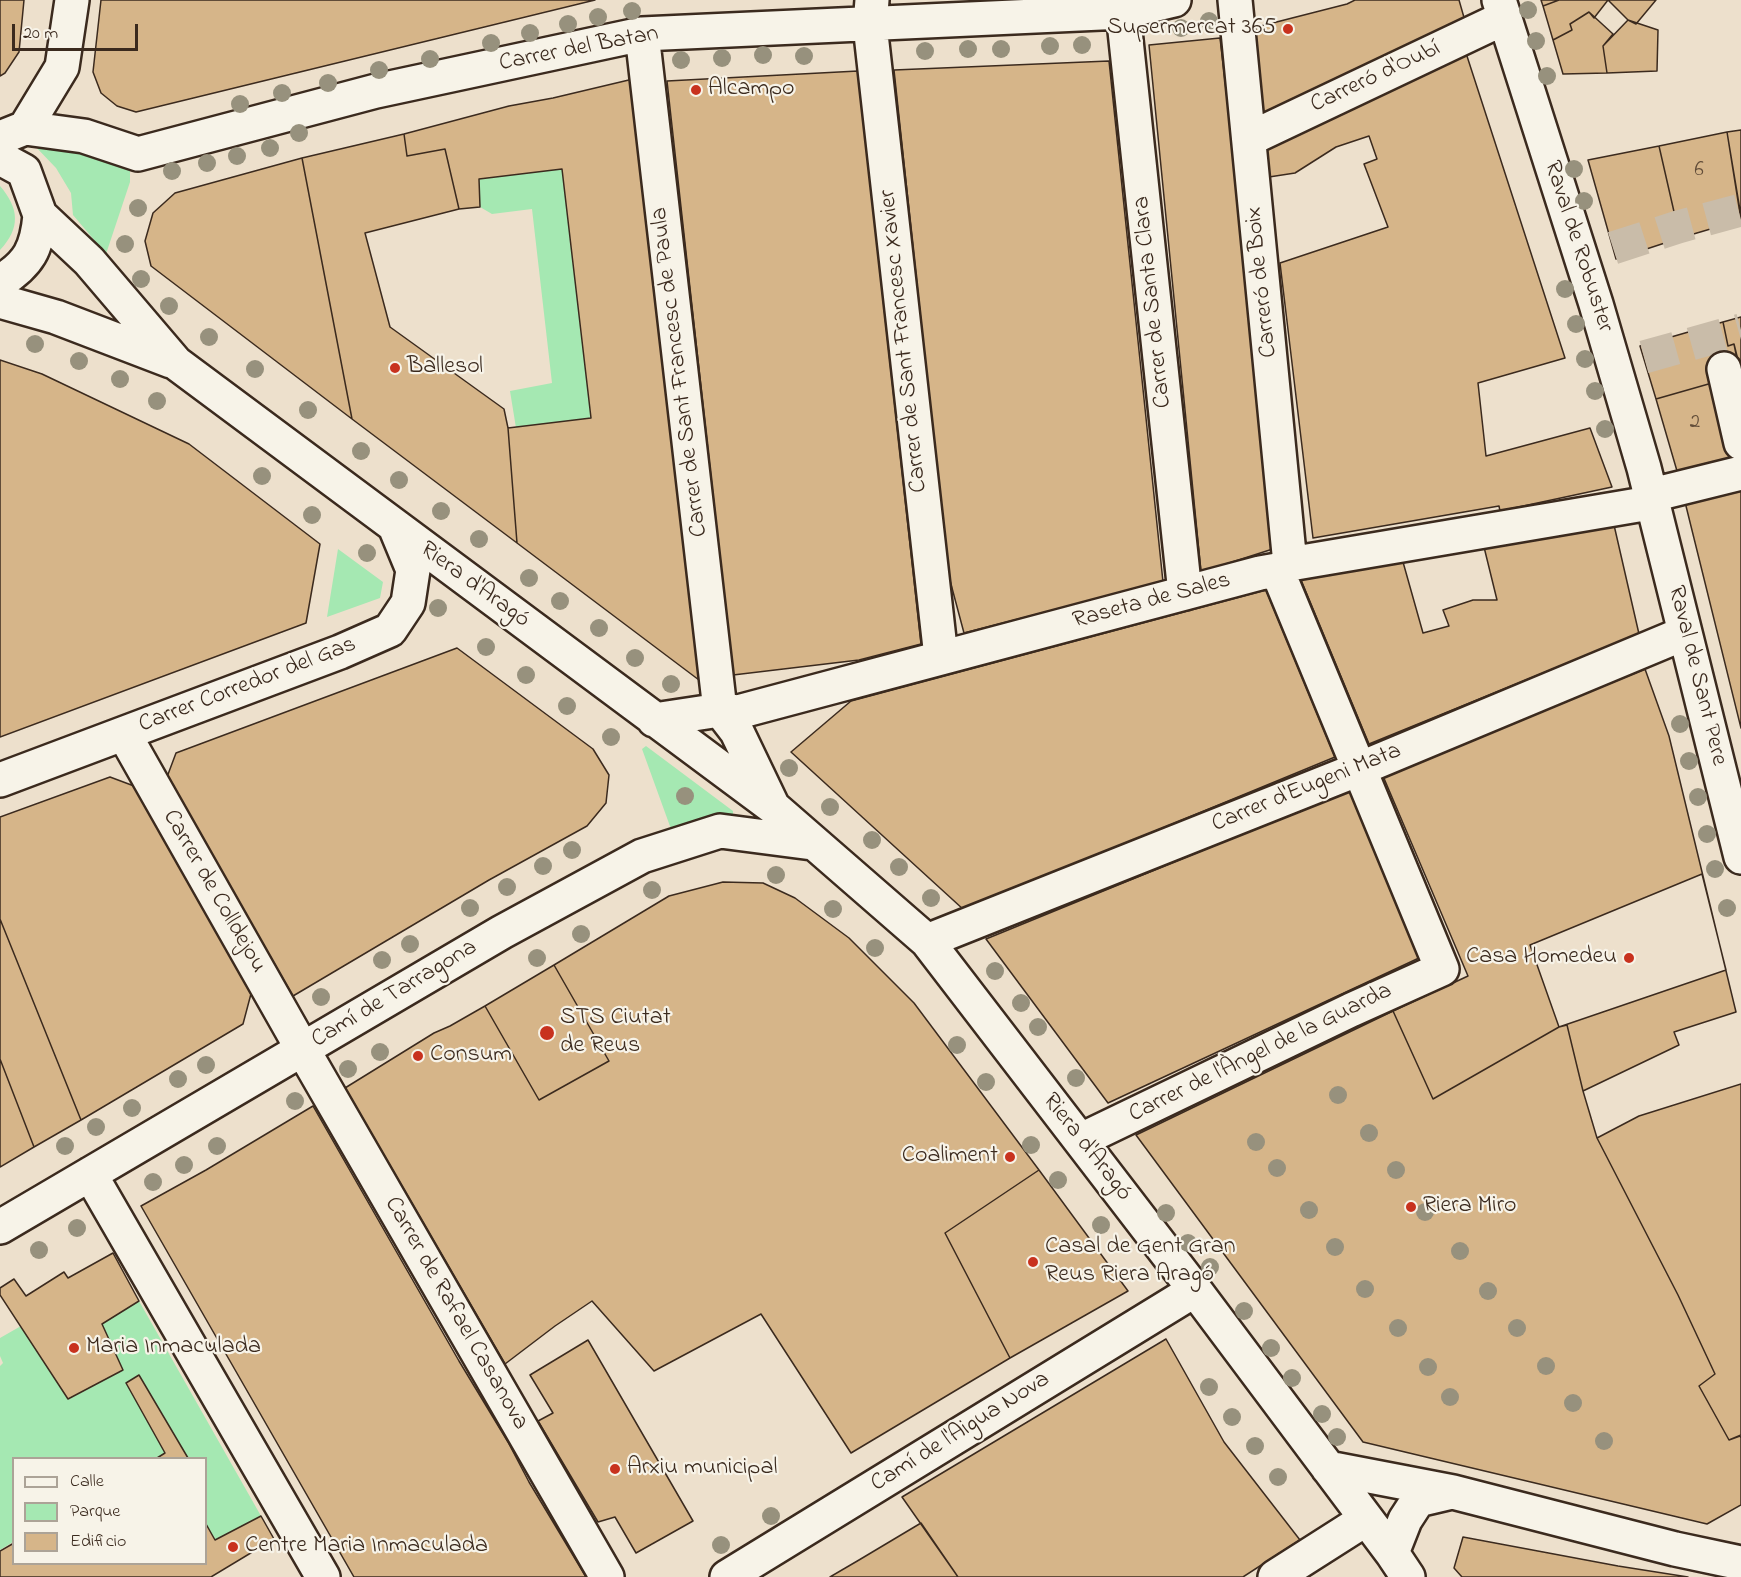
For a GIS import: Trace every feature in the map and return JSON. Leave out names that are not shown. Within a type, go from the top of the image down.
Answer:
[{"type":"street","points":[[13,133],[62,67],[72,0]]},
{"type":"street","name":"Carrer del Batan","points":[[13,133],[84,136],[138,154],[376,91],[642,34],[871,12],[1123,12],[1174,0]]},
{"type":"street","name":"Carreró de Boix","points":[[1235,0],[1249,139],[1284,567],[1359,769],[1442,969]]},
{"type":"street","name":"Carreró d'Oubí","points":[[1249,139],[1502,9]]},
{"type":"street","name":"Raval de Robuster","points":[[1502,9],[1596,304],[1653,500]]},
{"type":"street","name":"Carrer de Sant Francesc Xavier","points":[[871,12],[941,657]]},
{"type":"street","name":"Carrer de Santa Clara","points":[[1123,12],[1185,593]]},
{"type":"street","name":"Carrer de Sant Francesc de Paula","points":[[642,34],[720,710]]},
{"type":"street","points":[[0,158],[24,171],[40,215],[38,238],[31,255],[16,272],[0,282]]},
{"type":"street","name":"Riera d'Aragó","points":[[40,215],[89,261],[176,363],[773,807],[927,941],[1195,1290],[1400,1565]]},
{"type":"street","name":"Riera d'Aragó","points":[[0,301],[56,317],[176,363]]},
{"type":"street","points":[[1724,369],[1741,443]]},
{"type":"street","name":"Raseta de Sales","points":[[654,720],[720,710],[738,712],[1284,567],[1638,505],[1741,473]]},
{"type":"street","name":"Raval de Sant Pere","points":[[1653,500],[1741,857]]},
{"type":"street","name":"Carrer Corredor del Gas","points":[[0,780],[340,652],[390,630],[408,603],[413,570],[395,527]]},
{"type":"street","name":"Carrer d'Eugeni Mata","points":[[927,941],[1359,769],[1685,633]]},
{"type":"street","name":"Riera d'Aragó","points":[[720,710],[737,732],[773,807]]},
{"type":"street","name":"Carrer de Colldejou","points":[[124,734],[303,1050]]},
{"type":"street","name":"Camí de Tarragona","points":[[0,1227],[502,932],[642,856],[720,831],[812,843]]},
{"type":"street","name":"Carrer de l'Àngel de la Guarda","points":[[1081,1140],[1351,1010],[1442,969]]},
{"type":"street","name":"Carrer de Rafael Casanova","points":[[303,1050],[607,1577]]},
{"type":"street","points":[[90,1173],[323,1577]]},
{"type":"street","name":"Camí de l'Aigua Nova","points":[[727,1577],[1195,1290]]},
{"type":"street","points":[[1328,1468],[1453,1492],[1675,1549],[1741,1563]]},
{"type":"street","points":[[1400,1565],[1405,1520],[1419,1500],[1453,1492]]},
{"type":"street","points":[[1275,1577],[1366,1519]]},
{"type":"green space","points":[[33,144],[57,147],[130,167],[130,182],[106,254],[73,215],[71,193],[56,168]]},
{"type":"green space","points":[[562,169],[591,418],[516,428],[510,391],[552,383],[532,209],[492,214],[480,207],[479,179]]},
{"type":"green space","points":[[0,186],[11,202],[15,218],[12,234],[0,250]]},
{"type":"green space","points":[[338,549],[383,582],[380,598],[327,617]]},
{"type":"green space","points":[[646,746],[733,811],[733,818],[693,822],[671,829],[642,749]]},
{"type":"green space","points":[[139,1301],[261,1516],[215,1540],[207,1526],[207,1457],[187,1457],[139,1375],[127,1383],[165,1453],[159,1457],[12,1457],[12,1543],[0,1550],[0,1366],[3,1363],[0,1356],[0,1338],[21,1326],[69,1399],[123,1370],[102,1324]]},
{"type":"building","points":[[0,0],[24,0],[19,52],[5,73],[0,76]]},
{"type":"building","points":[[101,0],[595,0],[136,112],[117,106],[101,93],[93,72]]},
{"type":"building","points":[[1355,0],[1459,0],[1465,21],[1263,119],[1253,28]]},
{"type":"building","points":[[1541,0],[1559,0],[1543,6]]},
{"type":"building","points":[[1559,0],[1608,0],[1594,18],[1589,12],[1570,24],[1572,30],[1553,40],[1543,6]]},
{"type":"building","points":[[1608,0],[1656,0],[1636,24],[1628,20]]},
{"type":"building","points":[[1589,12],[1613,34],[1603,46],[1607,73],[1563,74],[1553,40],[1572,30],[1570,24]]},
{"type":"building","points":[[1628,20],[1658,30],[1657,71],[1607,73],[1603,46]]},
{"type":"building","points":[[1220,38],[1279,547],[1201,572],[1149,45]]},
{"type":"building","points":[[1465,50],[1565,358],[1478,383],[1486,456],[1590,428],[1612,487],[1500,511],[1499,506],[1313,538],[1280,263],[1388,227],[1364,164],[1377,159],[1369,136],[1336,147],[1295,173],[1269,177],[1266,147]]},
{"type":"building","points":[[1109,61],[1163,582],[964,633],[948,573],[894,70]]},
{"type":"building","points":[[858,71],[921,644],[859,660],[733,675],[667,81]]},
{"type":"building","points":[[633,79],[699,680],[517,543],[508,428],[591,418],[562,169],[479,179],[480,207],[459,209],[445,149],[407,156],[404,134],[509,106]]},
{"type":"building","points":[[1741,130],[1741,216],[1727,132]]},
{"type":"building","points":[[1727,132],[1741,220],[1680,238],[1659,146]]},
{"type":"building","name":"Ballesol","points":[[404,134],[407,156],[445,149],[459,209],[365,233],[390,327],[504,409],[508,428],[517,543],[352,419],[302,158]]},
{"type":"building","points":[[1659,146],[1680,238],[1616,259],[1588,160]]},
{"type":"building","points":[[302,158],[352,419],[151,266],[145,241],[153,213],[175,193]]},
{"type":"building","points":[[1741,317],[1741,372],[1734,344],[1728,346],[1723,322]]},
{"type":"building","points":[[1723,322],[1728,346],[1734,344],[1738,364],[1719,381],[1656,399],[1640,346]]},
{"type":"building","points":[[0,360],[42,374],[189,444],[320,544],[306,623],[0,737]]},
{"type":"building","points":[[1719,381],[1735,457],[1677,471],[1656,399]]},
{"type":"building","points":[[1741,488],[1741,728],[1685,502]]},
{"type":"building","points":[[1614,525],[1639,634],[1369,744],[1301,580],[1334,571],[1335,573],[1403,562],[1423,633],[1449,626],[1443,610],[1473,600],[1497,600],[1484,547]]},
{"type":"building","points":[[1266,590],[1335,757],[964,910],[791,752],[851,701]]},
{"type":"building","points":[[457,648],[593,749],[609,775],[606,803],[587,826],[489,880],[293,996],[167,777],[176,753]]},
{"type":"building","points":[[1645,669],[1669,736],[1736,1012],[1674,1032],[1679,1045],[1583,1091],[1567,1025],[1559,1027],[1433,1099],[1393,1011],[1468,976],[1383,776]]},
{"type":"building","points":[[110,777],[134,786],[252,990],[243,1024],[81,1120],[0,919],[0,817]]},
{"type":"building","points":[[1350,790],[1419,958],[1108,1103],[986,939]]},
{"type":"building","name":"Casa Homedeu","points":[[1702,874],[1726,970],[1559,1027],[1530,945]]},
{"type":"building","points":[[723,882],[763,883],[795,898],[849,938],[914,1003],[1039,1170],[945,1233],[1010,1358],[851,1453],[761,1314],[654,1371],[592,1301],[505,1364],[345,1088],[434,1033],[485,1006],[539,1100],[609,1061],[554,965],[669,896]]},
{"type":"building","points":[[0,919],[81,1120],[34,1147],[0,1059]]},
{"type":"building","name":"STS Ciutat de Reus","points":[[554,965],[609,1061],[539,1100],[485,1006]]},
{"type":"building","name":"Riera Miro","points":[[1393,1011],[1433,1099],[1559,1027],[1567,1025],[1597,1138],[1678,1295],[1715,1374],[1699,1386],[1729,1440],[1740,1436],[1741,1438],[1741,1505],[1707,1524],[1363,1442],[1136,1135]]},
{"type":"building","points":[[0,1059],[34,1147],[0,1167]]},
{"type":"building","points":[[1741,1084],[1741,1435],[1729,1440],[1699,1386],[1715,1374],[1678,1295],[1597,1138],[1639,1116]]},
{"type":"building","points":[[313,1106],[586,1577],[354,1577],[141,1206]]},
{"type":"building","name":"Casal de Gent Gran Reus Riera Aragó","points":[[1039,1170],[1128,1291],[1010,1358],[945,1233]]},
{"type":"building","name":"Maria Inmaculada","points":[[113,1253],[139,1301],[102,1324],[123,1370],[68,1399],[0,1295],[0,1288],[14,1279],[26,1296],[64,1272],[68,1278]]},
{"type":"building","points":[[1166,1339],[1224,1442],[1300,1540],[1243,1577],[958,1577],[902,1497]]},
{"type":"building","name":"Arxiu municipal","points":[[588,1340],[693,1521],[636,1553],[615,1517],[598,1522],[538,1421],[553,1413],[530,1375]]},
{"type":"building","points":[[139,1375],[187,1457],[159,1457],[165,1453],[126,1383]]},
{"type":"building","name":"Centre Maria Inmaculada","points":[[261,1516],[274,1539],[211,1577],[0,1577],[0,1551],[12,1544],[12,1565],[207,1565],[207,1526],[215,1540]]},
{"type":"building","points":[[921,1523],[958,1577],[830,1577],[859,1560]]},
{"type":"building","points":[[1463,1537],[1688,1577],[1462,1577],[1454,1568]]},
{"type":"tunnel","points":[[1613,248],[1741,210]]},
{"type":"tunnel","points":[[1644,357],[1741,330]]},
{"type":"place","name":"Supermercat 365","points":[[1288,29]]},
{"type":"place","name":"Alcampo","points":[[696,90]]},
{"type":"place","name":"Ballesol","points":[[395,368]]},
{"type":"place","name":"Casa Homedeu","points":[[1629,958]]},
{"type":"place","name":"STS Ciutat de Reus","points":[[547,1033]]},
{"type":"place","name":"Consum","points":[[418,1056]]},
{"type":"place","name":"Coaliment","points":[[1010,1157]]},
{"type":"place","name":"Riera Miro","points":[[1411,1207]]},
{"type":"place","name":"Casal de Gent Gran Reus Riera Aragó","points":[[1033,1262]]},
{"type":"place","name":"Maria Inmaculada","points":[[74,1348]]},
{"type":"place","name":"Arxiu municipal","points":[[615,1469]]},
{"type":"place","name":"Centre Maria Inmaculada","points":[[233,1547]]}]
